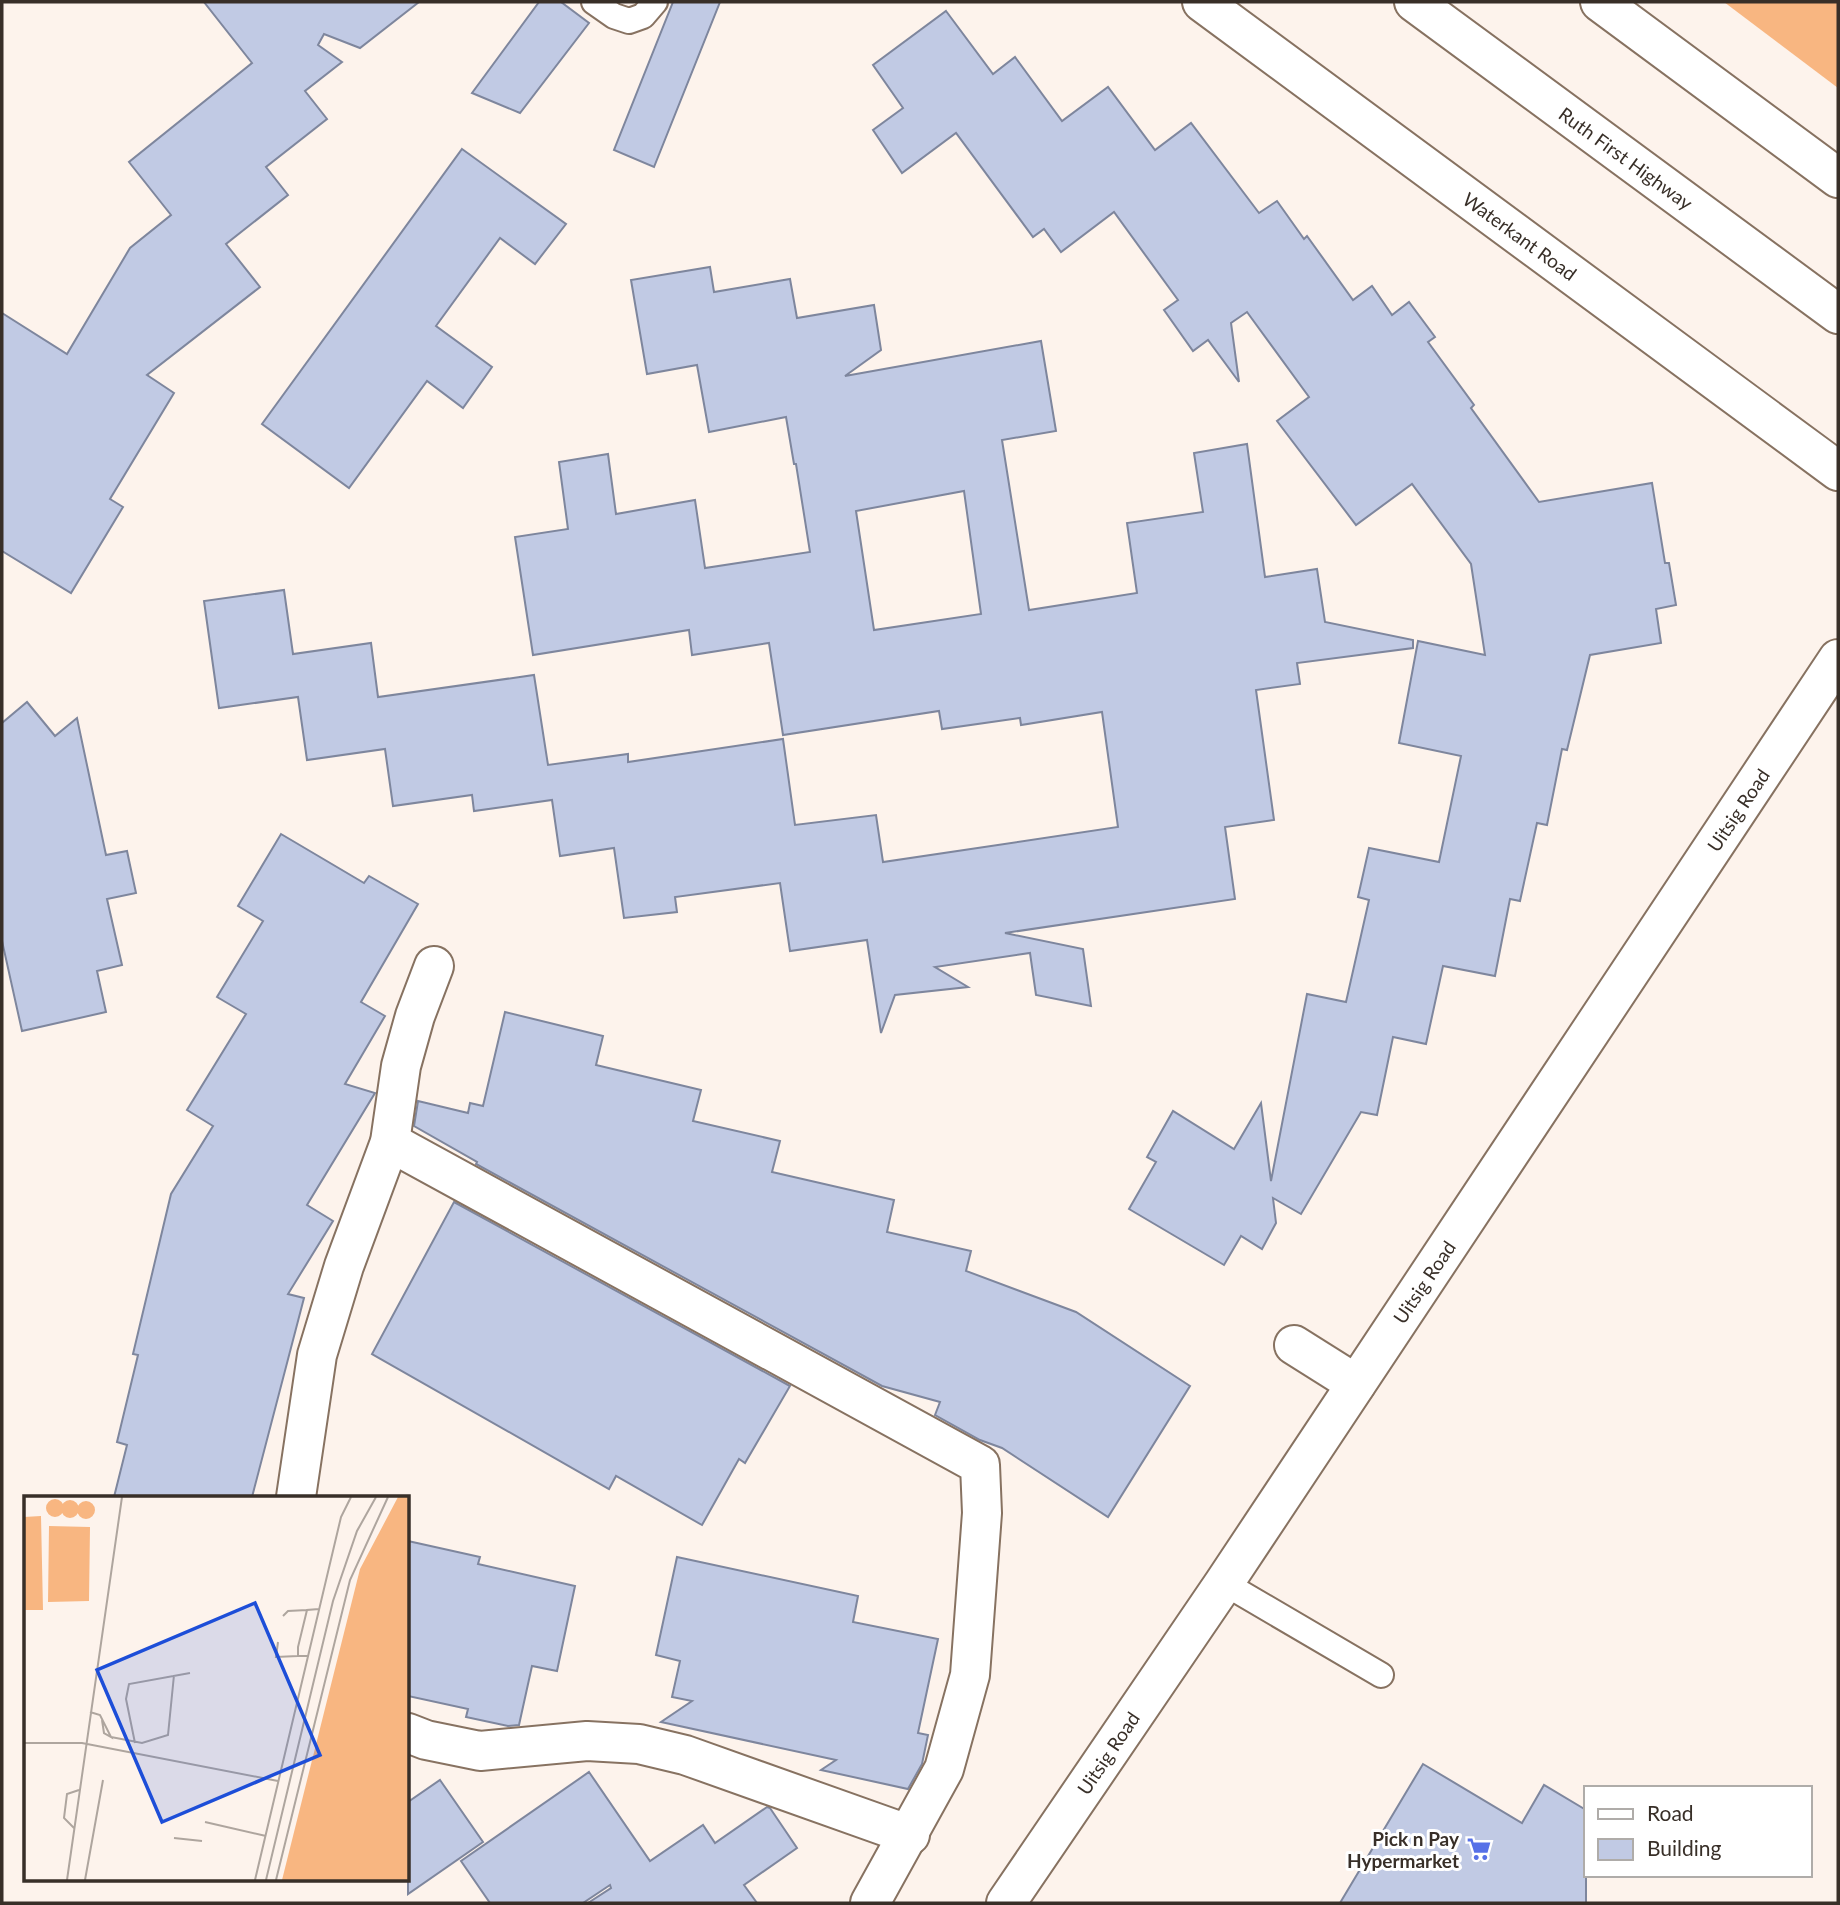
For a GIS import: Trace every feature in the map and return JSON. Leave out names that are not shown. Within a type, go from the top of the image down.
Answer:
[{"type":"main road","name":"Waterkant Road","points":[[1202,2],[1838,471]]},
{"type":"main road","name":"Ruth First Highway","points":[[1414,2],[1838,314]]},
{"type":"main road","points":[[1600,2],[1838,178]]},
{"type":"main road","name":"Uitsig Road","points":[[1006,1903],[1224,1583],[1838,659]]},
{"type":"main road","points":[[296,1496],[317,1355],[344,1266],[390,1142],[401,1066],[415,1016],[434,966]]},
{"type":"main road","points":[[390,1142],[980,1465],[982,1513],[970,1675],[944,1769],[870,1903]]},
{"type":"main road","points":[[1294,1345],[1356,1384]]},
{"type":"main road","points":[[410,1734],[426,1740],[480,1751],[587,1741],[639,1744],[685,1755],[909,1835]]},
{"type":"lane","points":[[594,2],[614,16],[629,21],[643,16],[656,2]]},
{"type":"lane","points":[[1224,1583],[1381,1675]]},
{"type":"shaded area","points":[[1724,2],[1838,2],[1838,88]]},
{"type":"building","points":[[204,2],[419,2],[360,48],[324,34],[318,45],[342,62],[305,91],[327,119],[266,167],[288,195],[226,244],[260,287],[147,375],[174,393],[110,499],[123,507],[71,593],[2,551],[2,313],[67,354],[130,248],[171,215],[129,162],[252,63]]},
{"type":"building","points":[[539,2],[561,2],[589,23],[520,113],[472,93]]},
{"type":"building","points":[[673,2],[720,2],[654,167],[614,150]]},
{"type":"building","points":[[946,11],[993,74],[1015,57],[1062,121],[1108,87],[1155,150],[1191,123],[1259,213],[1277,201],[1304,239],[1307,236],[1353,300],[1372,286],[1392,315],[1409,302],[1435,337],[1428,342],[1474,405],[1471,408],[1539,502],[1652,483],[1665,563],[1669,563],[1676,605],[1656,609],[1661,643],[1590,655],[1567,750],[1562,749],[1547,825],[1537,823],[1520,901],[1510,899],[1495,976],[1443,966],[1426,1044],[1393,1037],[1377,1115],[1361,1112],[1301,1214],[1273,1198],[1276,1223],[1262,1249],[1241,1236],[1224,1265],[1129,1209],[1156,1162],[1147,1157],[1173,1111],[1234,1149],[1261,1103],[1271,1181],[1307,994],[1346,1002],[1369,900],[1358,897],[1369,848],[1439,862],[1461,756],[1399,743],[1418,641],[1485,655],[1471,564],[1412,484],[1356,525],[1277,421],[1309,397],[1247,312],[1231,323],[1239,382],[1208,340],[1193,351],[1164,310],[1178,300],[1114,212],[1061,252],[1044,229],[1033,237],[956,133],[902,173],[873,130],[903,108],[873,65]]},
{"type":"building","points":[[462,149],[566,224],[535,264],[500,238],[436,326],[492,367],[463,408],[427,381],[349,488],[262,424]]},
{"type":"building","points":[[710,267],[714,292],[790,279],[797,318],[874,305],[881,350],[845,376],[1041,341],[1056,431],[1002,440],[1029,610],[1137,593],[1127,523],[1203,512],[1194,453],[1247,444],[1265,577],[1317,569],[1325,622],[1413,640],[1413,648],[1297,663],[1300,684],[1256,690],[1274,820],[1225,827],[1235,899],[1005,933],[1083,949],[1091,1006],[1036,995],[1030,953],[935,967],[968,987],[895,995],[881,1033],[867,940],[790,951],[780,883],[675,897],[677,912],[624,918],[614,848],[560,856],[552,800],[474,811],[472,795],[393,806],[385,749],[307,760],[298,697],[219,708],[204,601],[284,590],[293,654],[371,643],[378,697],[534,675],[548,765],[628,754],[628,762],[783,739],[795,825],[876,815],[883,862],[1118,827],[1102,712],[1021,725],[1020,718],[942,729],[939,711],[783,735],[769,643],[692,655],[689,630],[533,655],[515,537],[568,529],[559,462],[608,454],[616,514],[695,500],[705,568],[810,552],[786,417],[709,432],[697,365],[647,374],[631,280]],"holes":[[[964,491],[981,614],[874,630],[856,511]]]},
{"type":"building","points":[[27,702],[55,736],[77,718],[106,855],[127,851],[136,893],[107,899],[122,965],[97,971],[106,1012],[22,1031],[2,941],[2,723]]},
{"type":"building","points":[[281,834],[364,883],[369,876],[418,904],[361,1002],[385,1016],[345,1084],[375,1093],[307,1205],[333,1221],[288,1294],[304,1298],[252,1496],[114,1496],[127,1445],[117,1442],[138,1355],[133,1354],[171,1194],[213,1126],[187,1110],[246,1014],[217,997],[263,921],[238,906]]},
{"type":"building","points":[[505,1012],[603,1036],[596,1065],[701,1090],[693,1121],[780,1141],[772,1172],[894,1200],[887,1232],[971,1251],[966,1271],[1076,1312],[1190,1386],[1108,1517],[1002,1448],[980,1440],[935,1415],[940,1402],[882,1386],[476,1164],[477,1162],[414,1126],[418,1101],[468,1113],[470,1103],[483,1106]]},
{"type":"building","points":[[454,1202],[790,1386],[745,1463],[739,1459],[702,1525],[616,1476],[609,1489],[372,1354]]},
{"type":"building","points":[[410,1541],[480,1557],[478,1564],[575,1586],[557,1671],[532,1666],[519,1725],[508,1726],[466,1717],[468,1709],[410,1696]]},
{"type":"building","points":[[677,1557],[858,1596],[853,1622],[938,1639],[918,1733],[928,1735],[922,1764],[908,1789],[821,1770],[836,1760],[661,1722],[692,1701],[672,1697],[680,1661],[656,1655]]},
{"type":"building","name":"Pick n Pay Hypermarket","points":[[1423,1764],[1522,1823],[1544,1785],[1584,1809],[1586,1903],[1340,1903]]},
{"type":"building","points":[[589,1772],[650,1861],[703,1825],[715,1843],[767,1807],[797,1848],[744,1885],[757,1903],[588,1903],[611,1888],[610,1885],[583,1903],[490,1903],[461,1861]]},
{"type":"building","points":[[440,1780],[483,1842],[408,1894],[410,1881],[410,1801]]},
{"type":"place","name":"Pick n Pay Hypermarket","points":[[1479,1849]]}]
